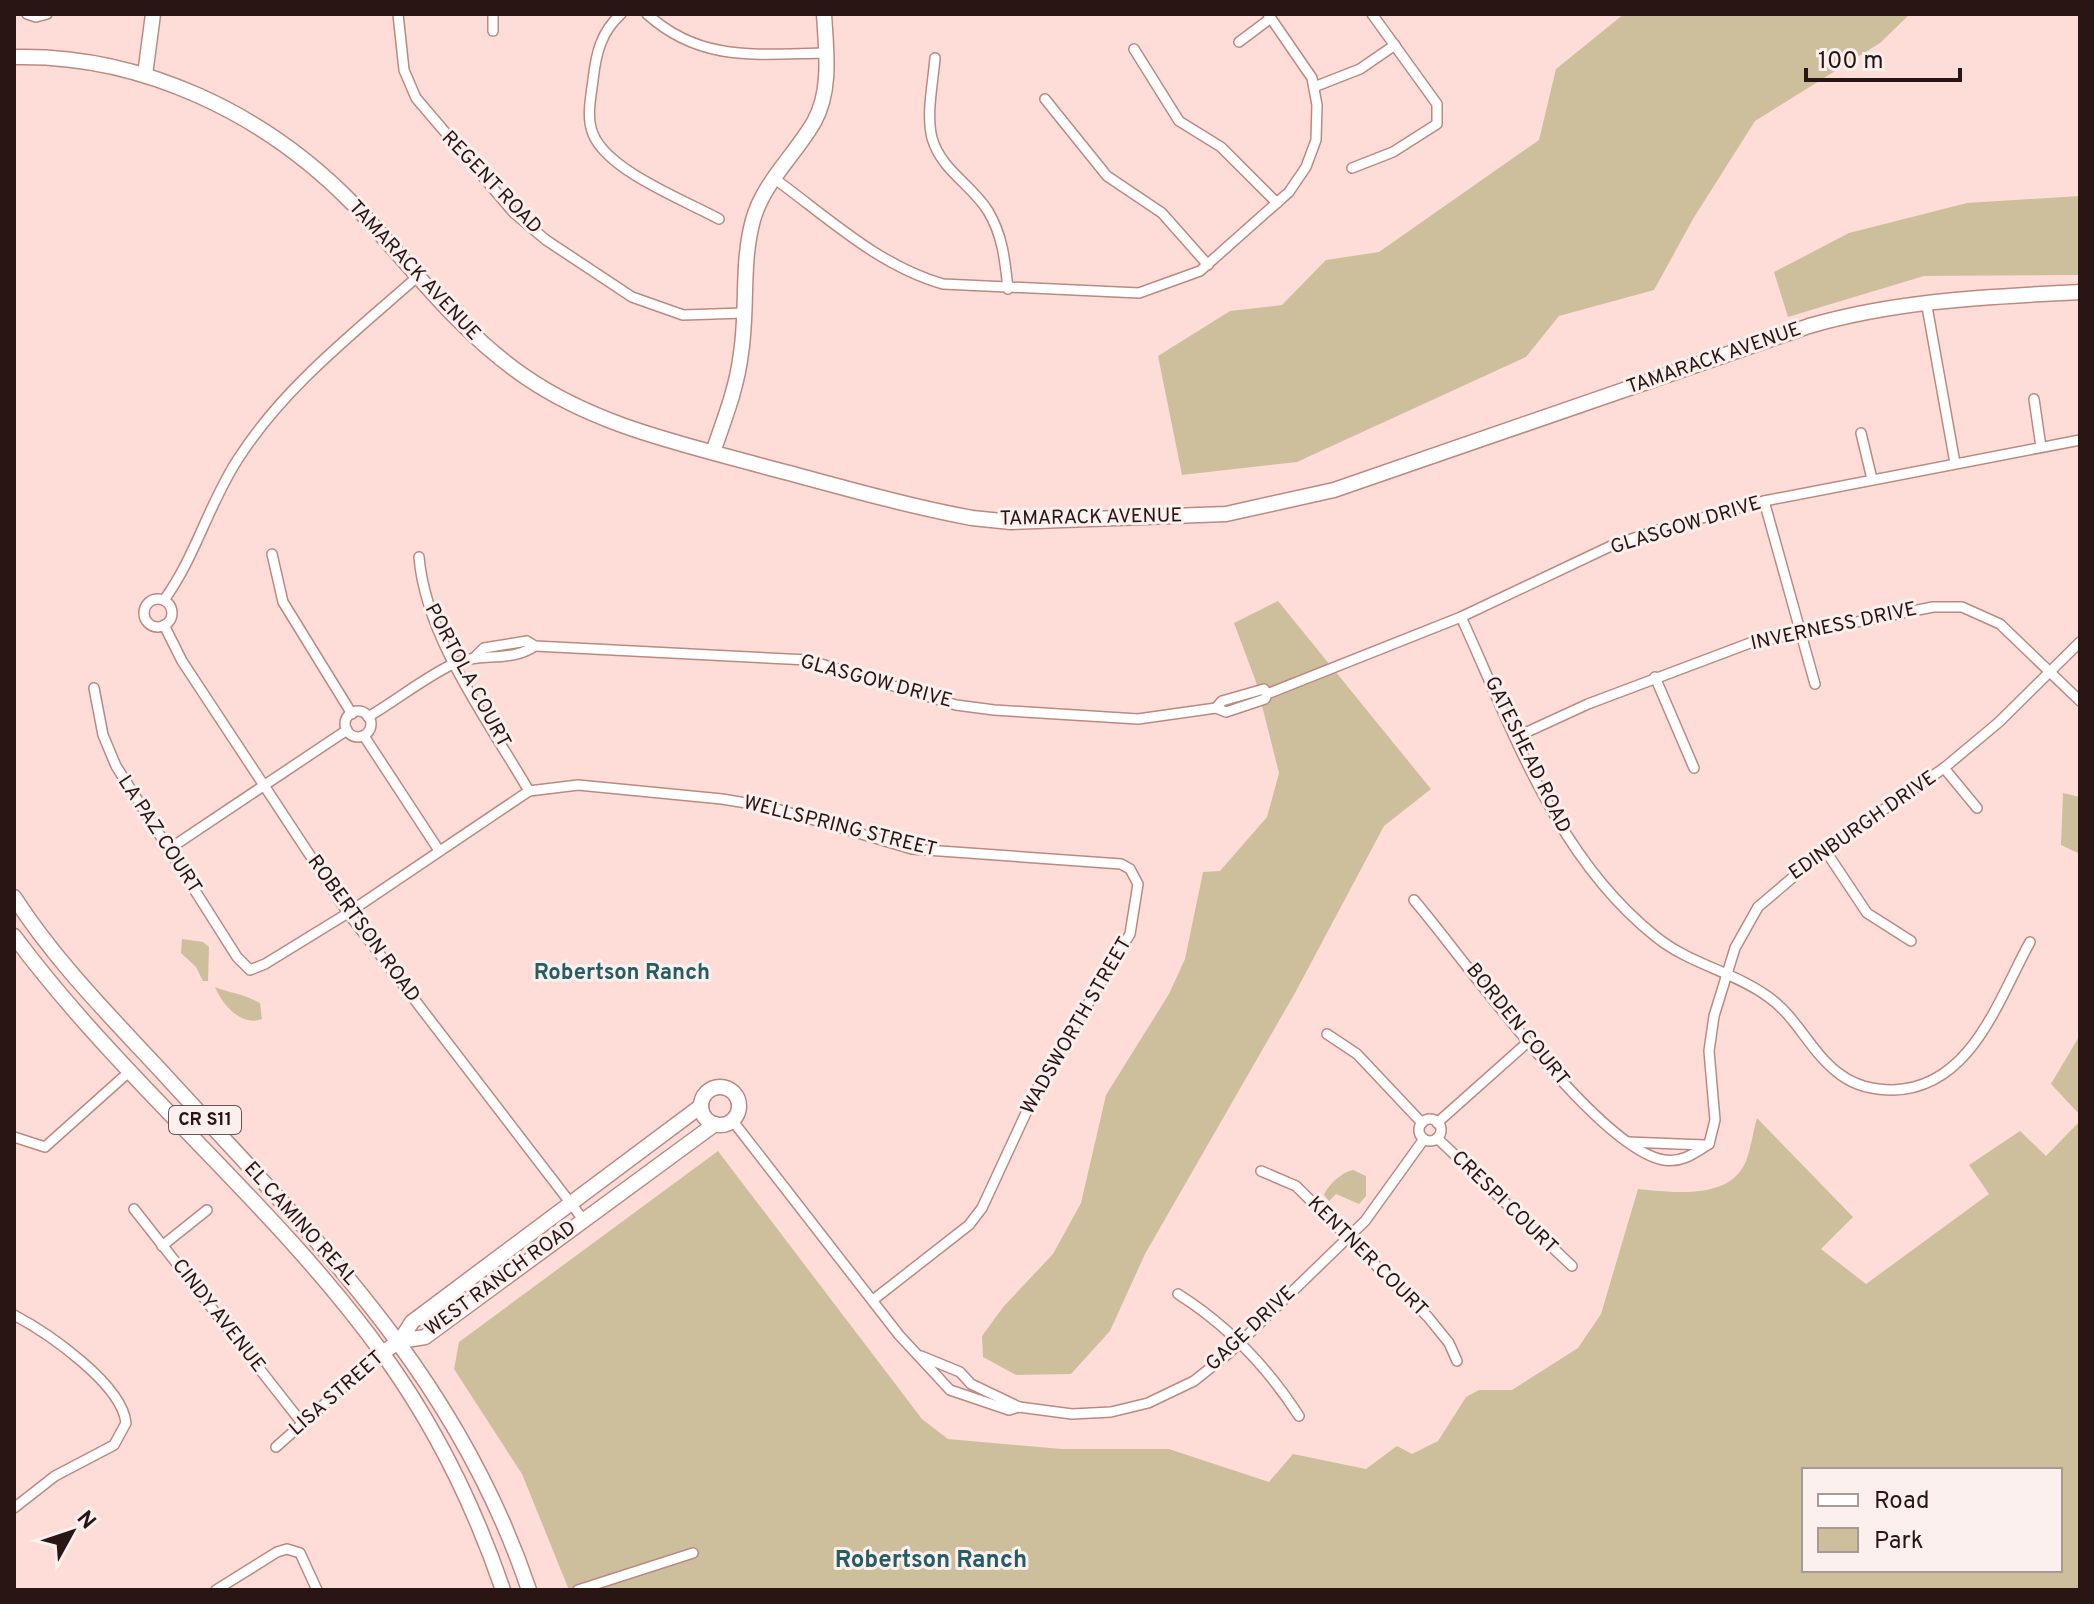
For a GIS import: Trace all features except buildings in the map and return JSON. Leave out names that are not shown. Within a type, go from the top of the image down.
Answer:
[{"type":"main road","points":[[145,75],[153,14]]},
{"type":"main road","points":[[713,452],[734,390],[742,351],[745,251],[755,215],[775,179],[816,119],[825,88],[824,14]]},
{"type":"main road","name":"TAMARACK AVENUE","points":[[14,57],[67,60],[145,75],[183,88],[243,117],[301,156],[353,204],[459,324],[524,377],[612,423],[921,508],[972,518],[1011,522],[1226,514],[1334,490],[1809,326],[1863,311],[1926,300],[2080,292]]},
{"type":"main road","name":"EL CAMINO REAL","points":[[14,897],[59,960],[331,1257],[400,1341],[429,1383],[484,1480],[529,1590]]},
{"type":"main road","name":"EL CAMINO REAL","points":[[14,936],[38,969],[330,1288],[382,1353],[439,1440],[464,1490],[503,1590]]},
{"type":"main road","points":[[727,1089],[738,1103],[732,1120],[715,1124],[705,1117],[701,1106],[710,1090],[727,1089]]},
{"type":"main road","name":"WEST RANCH ROAD","points":[[400,1341],[412,1322],[701,1106]]},
{"type":"main road","name":"WEST RANCH ROAD","points":[[400,1341],[425,1337],[582,1218],[715,1124]]},
{"type":"main road","name":"LISA STREET","points":[[382,1353],[400,1341]]},
{"type":"street","points":[[27,14],[47,14]]},
{"type":"street","name":"REGENT ROAD","points":[[398,14],[404,70],[416,98],[514,213],[546,240],[632,297],[683,315],[743,313]]},
{"type":"street","points":[[493,14],[493,31]]},
{"type":"street","points":[[621,14],[610,24],[597,51],[589,119],[593,135],[617,163],[719,219]]},
{"type":"street","points":[[647,14],[681,40],[731,54],[826,53]]},
{"type":"street","points":[[1352,168],[1393,152],[1437,124],[1437,104],[1372,14]]},
{"type":"street","points":[[775,179],[885,259],[921,278],[943,284],[1139,293],[1174,283],[1208,265],[1277,203],[1306,167],[1316,140],[1314,87],[1286,35],[1270,16],[1239,42]]},
{"type":"street","points":[[1314,87],[1360,69],[1395,45]]},
{"type":"street","points":[[1134,49],[1179,121],[1221,147],[1277,203]]},
{"type":"street","points":[[935,58],[930,117],[933,139],[947,168],[988,210],[999,233],[1008,289]]},
{"type":"street","points":[[1045,99],[1107,176],[1162,213],[1208,265]]},
{"type":"street","points":[[164,600],[235,463],[263,421],[305,377],[417,277]]},
{"type":"street","points":[[1926,300],[1955,463]]},
{"type":"street","points":[[2034,399],[2041,447]]},
{"type":"street","points":[[1861,433],[1872,479]]},
{"type":"street","name":"GLASGOW DRIVE","points":[[475,657],[492,660],[535,646],[808,660],[956,705],[1138,719],[1216,708],[1225,700],[1264,689],[1267,694],[1461,617],[1613,545],[1764,501],[2080,440]]},
{"type":"street","points":[[1764,501],[1815,684]]},
{"type":"street","points":[[272,554],[273,574],[283,602],[352,714]]},
{"type":"street","name":"PORTOLA COURT","points":[[419,557],[422,586],[431,618],[529,791]]},
{"type":"street","points":[[164,600],[172,611],[164,625],[149,624],[144,612],[151,601],[164,600]]},
{"type":"street","name":"INVERNESS DRIVE","points":[[1516,737],[1655,677],[1750,643],[1933,607],[1962,607],[2000,624],[2080,701]]},
{"type":"street","name":"GATESHEAD ROAD","points":[[1461,617],[1553,817],[1583,859],[1629,913],[1678,954],[1775,1001],[1842,1076],[1872,1088],[1906,1089],[1936,1079],[1966,1055],[2030,942]]},
{"type":"street","name":"ROBERTSON ROAD","points":[[164,625],[182,661],[348,913],[582,1218]]},
{"type":"street","name":"GLASGOW DRIVE","points":[[368,717],[456,663],[475,657],[484,648],[527,641],[535,646]]},
{"type":"street","name":"EDINBURGH DRIVE","points":[[1709,1144],[1715,1120],[1710,1042],[1724,975],[1758,907],[1825,850],[1944,768],[2051,673],[2080,642]]},
{"type":"street","points":[[506,644],[507,656]]},
{"type":"street","points":[[1655,677],[1694,768]]},
{"type":"street","name":"LA PAZ COURT","points":[[94,688],[103,735],[116,766],[237,957],[250,970]]},
{"type":"street","points":[[362,712],[368,717],[370,729],[364,736],[356,737],[347,730],[346,721],[352,714],[362,712]]},
{"type":"street","points":[[169,849],[347,730]]},
{"type":"street","points":[[364,736],[438,849]]},
{"type":"street","points":[[1944,768],[1977,808]]},
{"type":"street","name":"WELLSPRING STREET","points":[[250,970],[348,913],[438,849],[529,791],[578,785],[722,799],[770,807],[912,849],[1121,864],[1130,869],[1138,884]]},
{"type":"street","points":[[1825,850],[1867,913],[1911,941]]},
{"type":"street","name":"WADSWORTH STREET","points":[[873,1300],[969,1225],[982,1208],[1038,1087],[1130,934],[1138,884]]},
{"type":"street","name":"BORDEN COURT","points":[[1414,900],[1528,1042],[1580,1101],[1633,1148],[1654,1157]]},
{"type":"street","points":[[1327,1034],[1357,1054],[1422,1123]]},
{"type":"street","points":[[1424,1139],[1419,1133],[1422,1123],[1428,1120],[1437,1123],[1528,1042]]},
{"type":"street","points":[[14,1137],[45,1147],[130,1071]]},
{"type":"street","name":"GAGE DRIVE","points":[[732,1120],[899,1335],[921,1356],[960,1372],[969,1389],[1019,1407],[1091,1413],[1155,1401],[1194,1381],[1347,1238],[1374,1209],[1424,1139]]},
{"type":"street","name":"CRESPI COURT","points":[[1437,1123],[1441,1132],[1437,1138]]},
{"type":"street","name":"CRESPI COURT","points":[[1424,1139],[1437,1138],[1572,1266]]},
{"type":"street","points":[[1628,1142],[1709,1144]]},
{"type":"street","points":[[1654,1145],[1654,1157],[1670,1161],[1686,1158],[1709,1144]]},
{"type":"street","name":"KENTNER COURT","points":[[1261,1171],[1296,1186],[1428,1317],[1449,1343],[1457,1361]]},
{"type":"street","name":"CINDY AVENUE","points":[[134,1209],[302,1423]]},
{"type":"street","points":[[162,1246],[207,1210]]},
{"type":"street","points":[[1178,1294],[1208,1313],[1239,1342],[1299,1416]]},
{"type":"street","points":[[14,1315],[63,1348],[118,1399],[126,1423],[114,1445],[55,1476],[14,1508]]},
{"type":"street","name":"LISA STREET","points":[[276,1447],[382,1353]]},
{"type":"street","name":"GAGE DRIVE","points":[[921,1356],[927,1369],[950,1390],[962,1395],[969,1389]]},
{"type":"street","points":[[216,1590],[277,1552],[287,1549],[300,1553],[317,1590]]},
{"type":"street","points":[[578,1590],[693,1553]]},
{"type":"green space","points":[[1624,14],[1910,14],[1880,43],[1755,121],[1693,219],[1654,290],[1559,316],[1526,357],[1297,462],[1182,475],[1158,356],[1230,311],[1282,305],[1326,260],[1379,252],[1539,140],[1556,69]]},
{"type":"green space","points":[[2080,196],[2080,275],[1924,276],[1788,317],[1774,272],[1849,233],[1967,203]]},
{"type":"green space","points":[[1278,601],[1431,789],[1384,826],[1295,993],[1145,1254],[1110,1331],[1071,1374],[1016,1375],[983,1357],[982,1336],[1004,1306],[1053,1254],[1081,1203],[1106,1095],[1169,994],[1185,959],[1203,872],[1220,871],[1267,817],[1279,773],[1256,682],[1234,623]]},
{"type":"green space","points":[[2063,793],[2080,797],[2080,854],[2061,845]]},
{"type":"green space","points":[[182,939],[203,942],[209,947],[208,981],[203,981],[196,967],[181,953]]},
{"type":"green space","points":[[215,987],[260,1003],[262,1019],[247,1020],[234,1013],[222,1001]]},
{"type":"green space","points":[[2080,1035],[2080,1115],[2051,1084]]},
{"type":"green space","points":[[1757,1118],[1853,1217],[1821,1249],[1866,1284],[1989,1194],[1969,1165],[2020,1131],[2046,1156],[2080,1121],[2080,1590],[569,1590],[522,1474],[454,1369],[459,1342],[718,1151],[922,1419],[948,1439],[1062,1449],[1169,1449],[1269,1482],[1293,1454],[1366,1469],[1397,1446],[1412,1454],[1438,1441],[1466,1397],[1479,1390],[1512,1390],[1578,1348],[1601,1314],[1638,1189],[1683,1192],[1714,1188],[1738,1174],[1749,1151]]},
{"type":"green space","points":[[1353,1170],[1366,1176],[1366,1196],[1359,1204],[1336,1194],[1329,1201],[1324,1195],[1329,1187],[1340,1176]]},
{"type":"district","name":"Robertson Ranch","points":[[622,973]]},
{"type":"district","name":"Robertson Ranch","points":[[931,1561]]}]
